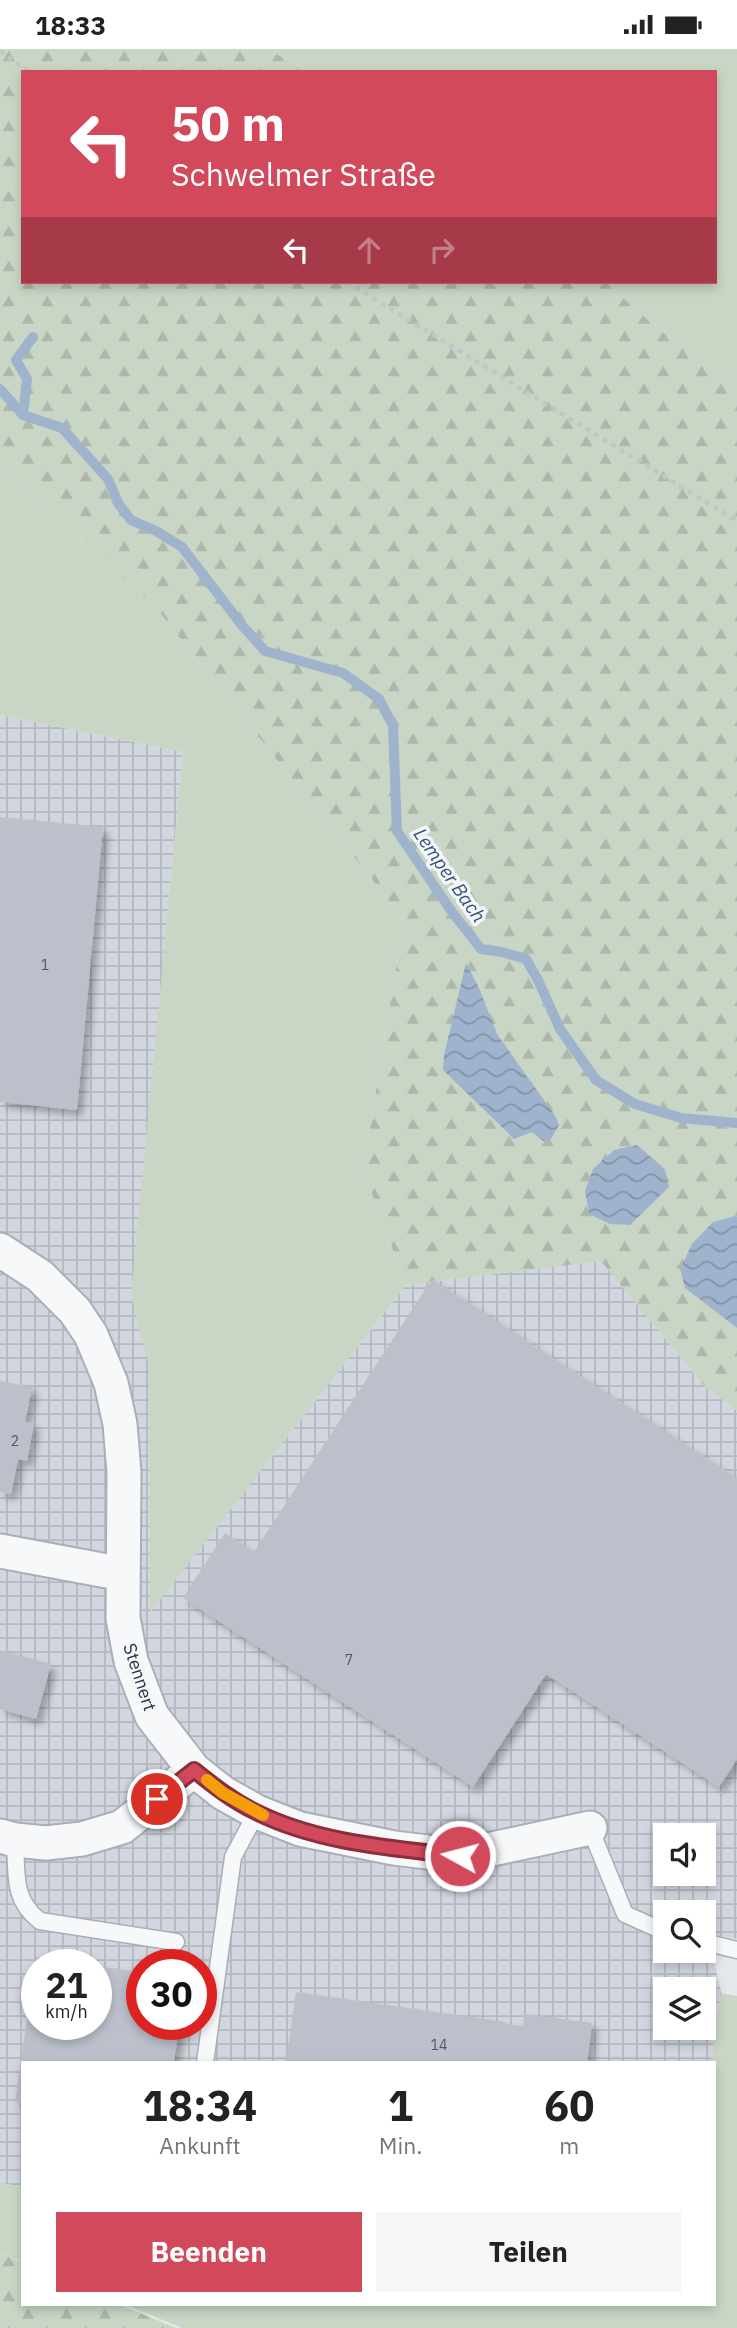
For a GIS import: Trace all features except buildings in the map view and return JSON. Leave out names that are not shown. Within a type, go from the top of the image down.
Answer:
[{"type":"street","name":"Stennert","points":[[0,1250],[40,1276],[75,1311],[91,1335],[111,1383],[120,1424],[124,1472],[123,1618],[131,1661],[152,1716],[194,1770],[223,1793],[257,1812],[300,1829],[346,1840],[460,1856],[590,1828]]},
{"type":"street","points":[[0,1551],[123,1574]]},
{"type":"street","points":[[7,1838],[46,1843],[82,1839],[122,1827],[194,1770]]},
{"type":"lane","points":[[205,2061],[233,1857],[257,1812]]},
{"type":"lane","points":[[590,1828],[625,1914],[653,1927]]},
{"type":"lane","points":[[7,1838],[18,1894],[28,1912],[40,1921],[176,1942]]},
{"type":"lane","points":[[716,1946],[737,1950]]},
{"type":"path","points":[[0,51],[25,70]]},
{"type":"path","points":[[350,284],[737,521]]},
{"type":"shaded area","points":[[0,715],[183,752],[132,1295],[149,1366],[150,1612],[406,1285],[601,1260],[704,1386],[737,1411],[737,1939],[716,1935],[716,1900],[653,1900],[653,1963],[715,1963],[721,1993],[716,2028],[716,1977],[653,1977],[653,2040],[714,2040],[711,2061],[21,2061],[21,2187],[0,2183]]},
{"type":"green space","points":[[0,49],[267,49],[306,70],[21,70],[21,284],[608,284],[657,328],[737,384],[737,1411],[704,1386],[601,1261],[406,1285],[363,1170],[404,920],[153,604],[0,463]]},
{"type":"green space","points":[[267,49],[737,49],[737,384],[657,328],[608,284],[717,284],[717,70],[306,70]]},
{"type":"green space","points":[[0,463],[153,604],[404,920],[363,1170],[406,1285],[150,1613],[149,1366],[131,1295],[183,752],[0,715]]},
{"type":"green space","points":[[721,1993],[737,1996],[737,2328],[182,2328],[128,2306],[716,2306],[716,2061],[711,2061]]},
{"type":"green space","points":[[0,2183],[21,2187],[21,2261],[0,2253]]},
{"type":"green space","points":[[0,2253],[21,2262],[21,2306],[123,2306],[176,2328],[0,2328]]},
{"type":"water","points":[[466,963],[497,1034],[556,1117],[559,1125],[550,1141],[543,1141],[532,1132],[514,1139],[443,1070],[444,1055]]},
{"type":"water","points":[[637,1145],[665,1169],[669,1187],[630,1225],[610,1224],[589,1214],[585,1191],[593,1169],[614,1150]]},
{"type":"water","points":[[735,1216],[737,1328],[685,1288],[680,1269],[692,1244],[713,1222]]},
{"type":"waterway","points":[[23,415],[27,379],[16,360],[33,337]]},
{"type":"waterway","name":"Lemper Bach","points":[[0,389],[23,415],[62,428],[108,479],[118,503],[131,520],[182,547],[265,651],[343,673],[379,699],[393,726],[397,831],[452,912],[481,949],[526,959],[560,1029],[596,1080],[635,1104],[681,1118],[737,1123]]},
{"type":"slow traffic","points":[[207,1780],[223,1793],[263,1815]]},
{"type":"route","points":[[157,1799],[194,1770],[223,1793],[257,1812],[300,1829],[346,1840],[460,1856]]}]
